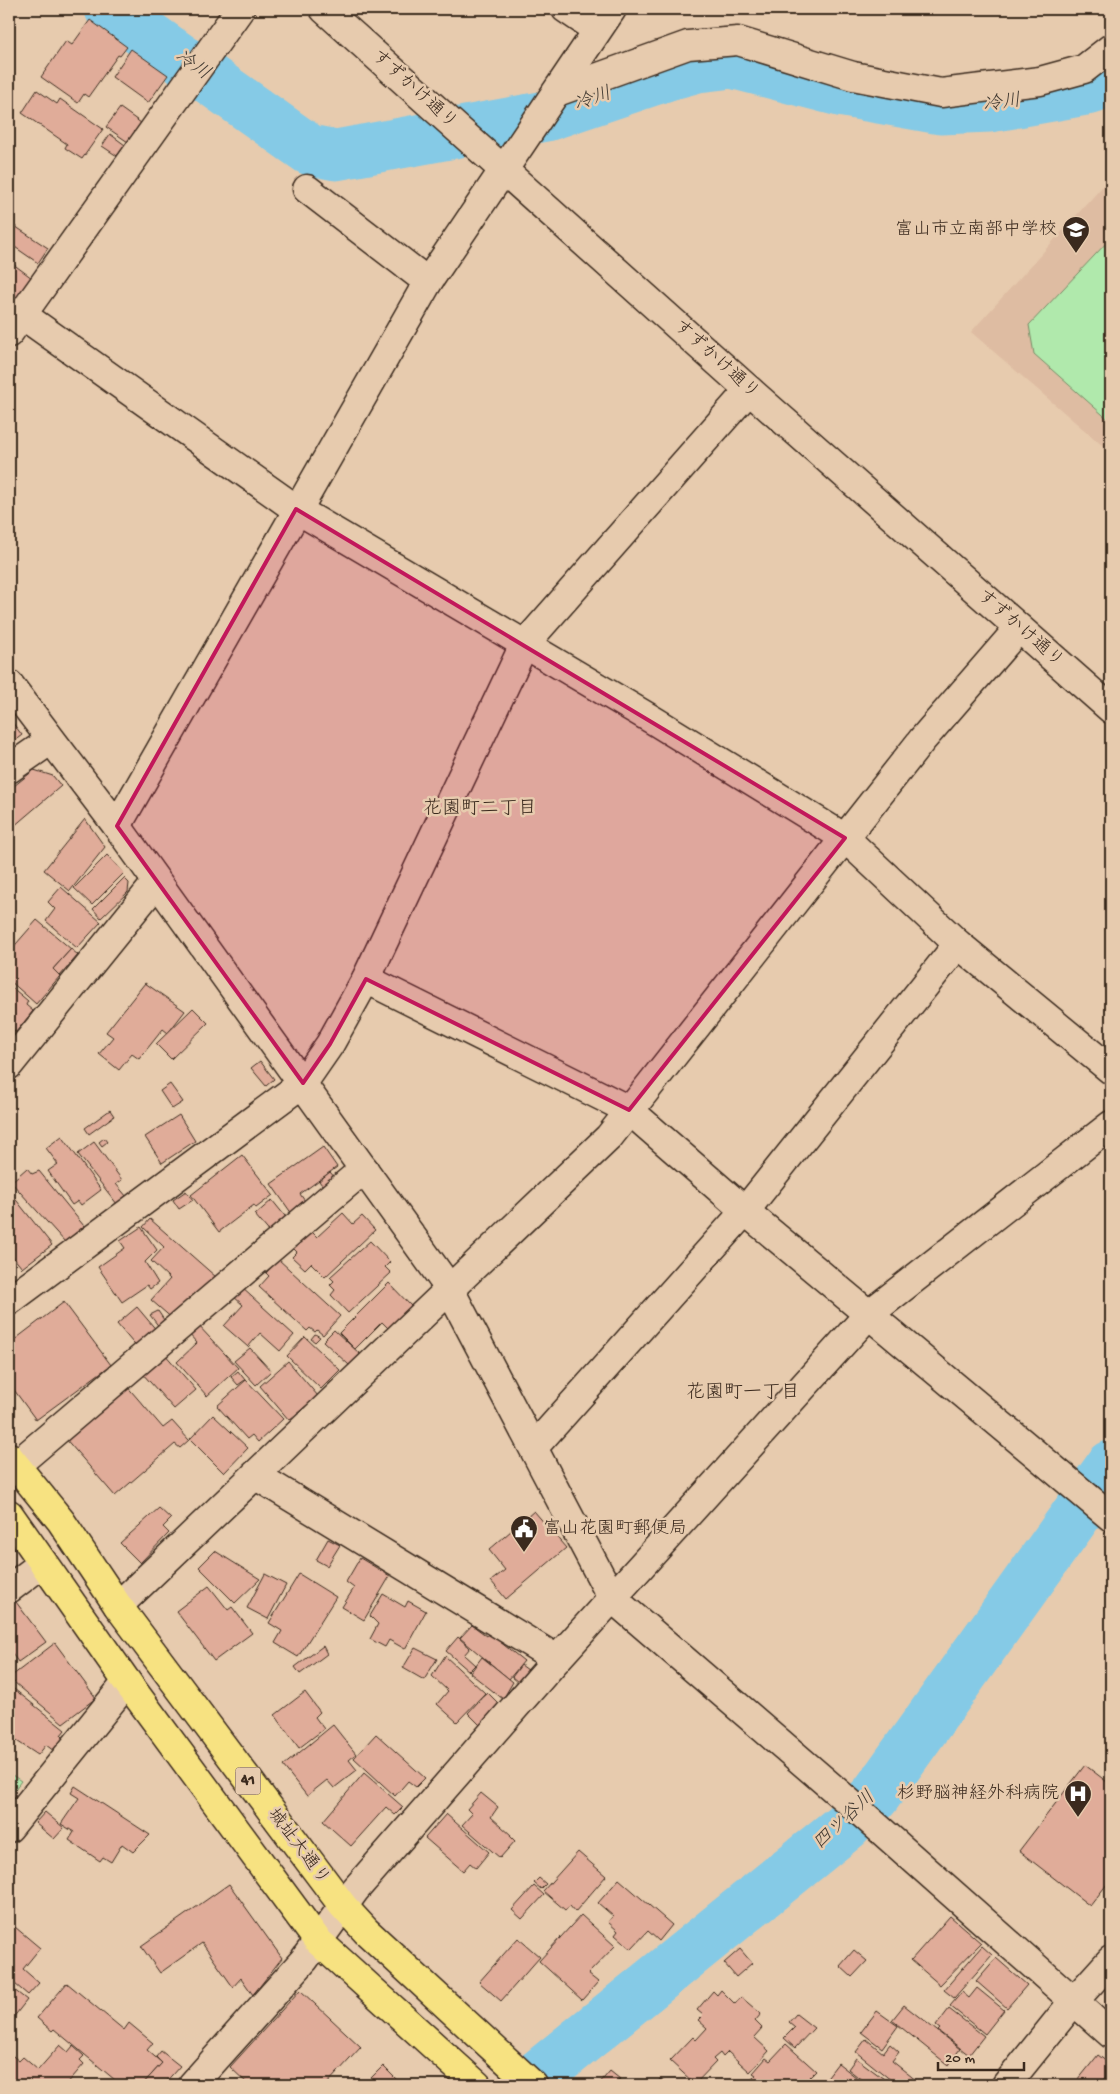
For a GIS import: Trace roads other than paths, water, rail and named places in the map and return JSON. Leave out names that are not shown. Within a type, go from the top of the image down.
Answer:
[{"type":"highway","name":"城址大通り","points":[[12,1461],[60,1521],[118,1606],[343,1906],[366,1931],[528,2080]]},
{"type":"highway","name":"41","points":[[9,1514],[128,1682],[318,1941],[477,2085]]},
{"type":"street","points":[[240,9],[15,323],[296,509],[653,720],[845,838],[958,944],[1111,1070]]},
{"type":"street","name":"すずかけ通り","points":[[324,9],[749,390],[1111,709]]},
{"type":"street","points":[[566,9],[597,30]]},
{"type":"street","points":[[116,826],[296,509],[428,282],[612,9]]},
{"type":"street","points":[[557,92],[688,45],[738,40],[853,76],[941,92],[1040,81],[1084,69],[1111,48]]},
{"type":"street","points":[[307,189],[428,282]]},
{"type":"street","points":[[9,1301],[303,1083],[330,1044],[366,978],[524,644],[749,390]]},
{"type":"street","points":[[118,1606],[609,1136],[922,740],[1019,628]]},
{"type":"street","points":[[9,684],[116,826],[449,1288],[612,1598],[857,1809],[1111,2034]]},
{"type":"street","points":[[9,769],[51,740]]},
{"type":"street","points":[[9,1065],[156,883]]},
{"type":"street","points":[[534,1448],[745,1211],[958,944]]},
{"type":"street","points":[[366,978],[629,1110],[745,1211],[1111,1518]]},
{"type":"street","points":[[192,2085],[318,1941],[343,1906],[557,1660],[869,1314],[1111,1125]]},
{"type":"street","points":[[12,1461],[364,1169]]},
{"type":"street","points":[[255,1475],[557,1660]]},
{"type":"street","points":[[9,1589],[43,1563]]},
{"type":"street","points":[[9,1828],[128,1682]]},
{"type":"street","points":[[1006,2085],[1073,2002],[1111,1960]]},
{"type":"waterway","name":"冷川","points":[[110,9],[310,150],[336,155],[546,116],[665,76],[698,67],[732,63],[844,92],[940,109],[990,107],[1092,89],[1111,75]]},
{"type":"waterway","name":"四ツ谷川","points":[[526,2085],[846,1826],[875,1796],[1111,1466]]},
{"type":"place","name":"富山市立南部中学校","points":[[1076,254]]},
{"type":"place","name":"富山花園町郵便局","points":[[524,1553]]},
{"type":"place","name":"杉野脳神経外科病院","points":[[1078,1818]]},
{"type":"district","name":"花園町二丁目","points":[[480,809]]},
{"type":"district","name":"花園町一丁目","points":[[743,1393]]}]
